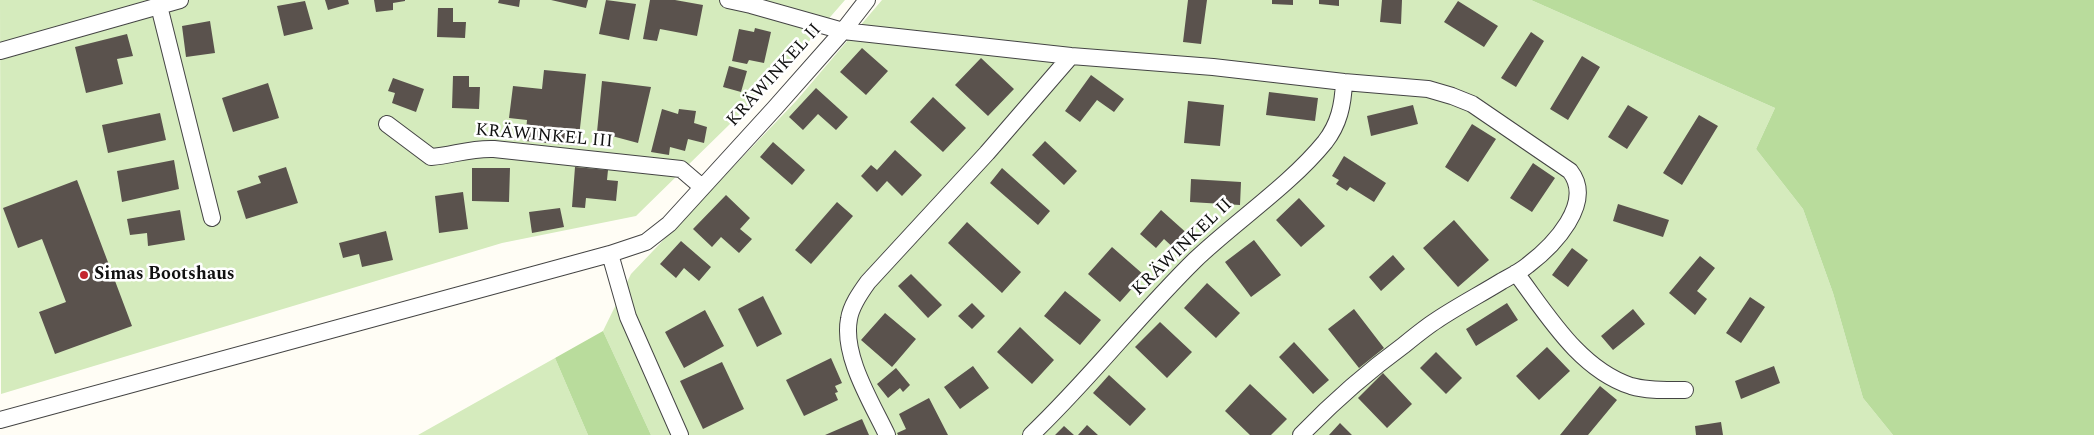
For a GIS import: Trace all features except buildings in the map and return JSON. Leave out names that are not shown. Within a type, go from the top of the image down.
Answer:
[{"type":"lane","points":[[0,51],[180,0]]},
{"type":"lane","points":[[728,0],[751,4],[843,31],[867,0]]},
{"type":"lane","points":[[159,6],[212,218]]},
{"type":"lane","name":"KRÄWINKEL II","points":[[0,420],[610,254],[646,242],[670,224],[843,31],[1070,56],[1213,67],[1344,82],[1413,87],[1452,96],[1472,104],[1570,171],[1579,190],[1575,210],[1548,246],[1528,266],[1436,321],[1384,359],[1301,435]]},
{"type":"lane","points":[[887,435],[856,369],[848,342],[849,318],[854,304],[868,282],[987,153],[1070,56]]},
{"type":"lane","name":"KRÄWINKEL II","points":[[1031,435],[1197,259],[1290,177],[1324,143],[1338,120],[1343,104],[1344,82]]},
{"type":"lane","name":"KRÄWINKEL III","points":[[387,124],[431,157],[448,156],[459,151],[475,148],[662,167],[681,170],[702,187]]},
{"type":"lane","points":[[610,254],[628,317],[680,435]]},
{"type":"lane","points":[[1516,273],[1567,339],[1598,367],[1623,383],[1637,387],[1684,390]]},
{"type":"green space","points":[[0,0],[845,0],[778,77],[636,216],[502,243],[1,394]]},
{"type":"green space","points":[[882,0],[1531,0],[1775,108],[1756,149],[1803,209],[1833,293],[1863,398],[1893,435],[651,435],[603,331],[631,274],[797,100]]},
{"type":"green space","points":[[1531,0],[2094,0],[2094,435],[1893,435],[1863,398],[1833,293],[1803,209],[1756,149],[1775,108]]},
{"type":"green space","points":[[603,331],[651,435],[588,435],[555,358]]},
{"type":"green space","points":[[555,358],[588,435],[418,435]]},
{"type":"place","name":"Simas Bootshaus","points":[[84,275]]}]
